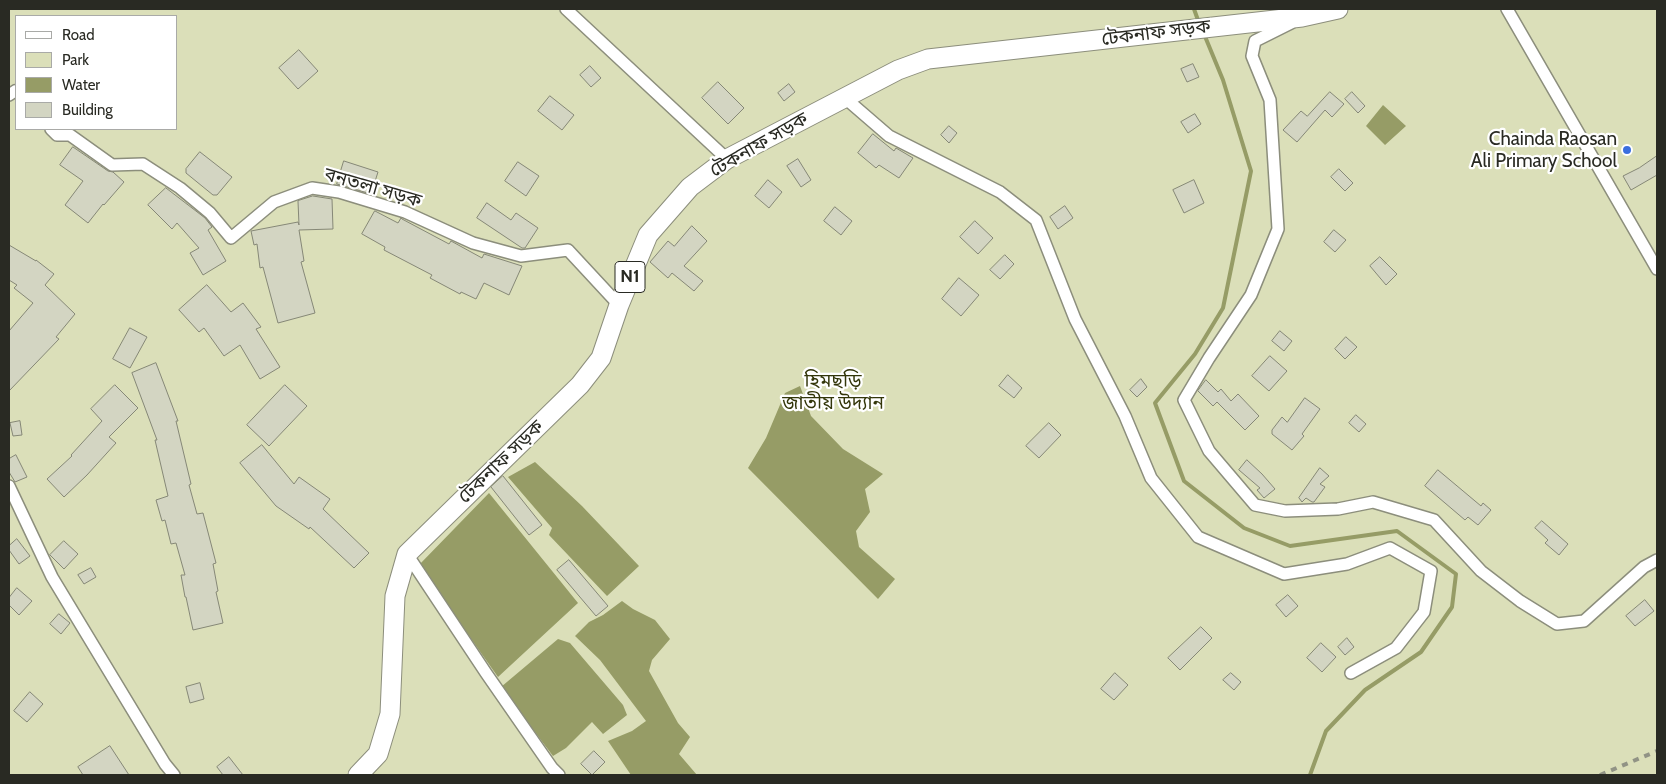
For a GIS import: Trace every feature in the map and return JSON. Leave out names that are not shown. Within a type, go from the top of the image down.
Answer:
[{"type":"highway","name":"টেকনাফ সড়ক","points":[[358,775],[378,754],[390,714],[395,596],[408,554],[580,385],[601,358],[619,305],[648,235],[690,186],[727,159],[898,70],[928,59],[1302,17],[1338,9]]},
{"type":"street","points":[[566,9],[727,159]]},
{"type":"street","points":[[1507,9],[1657,269]]},
{"type":"street","points":[[1302,17],[1255,41],[1252,56],[1270,100],[1278,229],[1250,295],[1184,400],[1209,451],[1255,505],[1285,511],[1338,509],[1373,502],[1434,520],[1481,571],[1520,601],[1557,624],[1584,621],[1644,567],[1657,560]]},
{"type":"street","points":[[845,98],[889,136],[1000,192],[1036,220],[1076,319],[1125,416],[1152,478],[1198,537],[1284,574],[1347,564],[1390,548],[1431,571],[1424,612],[1396,648],[1351,673]]},
{"type":"street","name":"বনতলা সড়ক","points":[[52,130],[57,135],[70,135],[112,165],[143,164],[180,188],[210,213],[231,238],[274,202],[312,188],[339,192],[405,212],[473,243],[522,256],[568,250],[619,305]]},
{"type":"street","points":[[9,486],[52,577],[165,764],[174,775]]},
{"type":"street","points":[[408,554],[486,673],[552,768],[559,775]]},
{"type":"green space","name":"হিমছড়ি জাতীয় উদ্যান","points":[[9,9],[1657,9],[1657,775],[9,775]]},
{"type":"water","points":[[1383,105],[1406,126],[1385,145],[1366,126]]},
{"type":"water","points":[[800,386],[811,416],[843,449],[883,474],[865,489],[870,512],[856,531],[859,547],[895,579],[878,599],[748,468],[766,438],[785,393]]},
{"type":"water","points":[[535,462],[582,506],[639,566],[607,596],[549,535],[552,528],[508,477]]},
{"type":"water","points":[[489,493],[578,603],[498,677],[419,565]]},
{"type":"water","points":[[622,601],[655,620],[670,639],[652,660],[649,671],[678,723],[690,737],[679,754],[697,775],[631,775],[608,741],[632,731],[646,721],[600,660],[575,636],[589,622],[603,615]]},
{"type":"water","points":[[558,639],[570,643],[623,705],[627,715],[603,734],[592,722],[566,748],[553,756],[501,687]]},
{"type":"building","points":[[299,50],[318,71],[298,89],[279,68]]},
{"type":"building","points":[[1193,64],[1199,77],[1187,82],[1181,69]]},
{"type":"building","points":[[590,66],[601,78],[591,87],[580,75]]},
{"type":"building","points":[[718,82],[744,108],[728,124],[702,98]]},
{"type":"building","points":[[789,84],[795,92],[784,101],[778,93]]},
{"type":"building","points":[[1330,92],[1344,104],[1332,117],[1325,110],[1297,142],[1283,130],[1301,111],[1307,116]]},
{"type":"building","points":[[1352,92],[1365,106],[1358,113],[1345,99]]},
{"type":"building","points":[[550,96],[574,115],[562,130],[538,111]]},
{"type":"building","points":[[1195,114],[1201,124],[1188,133],[1181,122]]},
{"type":"building","points":[[949,126],[957,133],[949,143],[941,135]]},
{"type":"building","points":[[873,134],[894,151],[896,148],[913,158],[899,178],[879,165],[876,168],[858,153]]},
{"type":"building","points":[[73,147],[108,171],[113,172],[124,182],[88,223],[65,205],[83,181],[60,165]]},
{"type":"building","points":[[200,152],[232,177],[217,195],[213,195],[186,173],[186,169]]},
{"type":"building","points":[[1657,156],[1657,175],[1631,190],[1623,176]]},
{"type":"building","points":[[798,159],[811,180],[801,187],[787,166]]},
{"type":"building","points":[[344,161],[378,172],[371,194],[337,184]]},
{"type":"building","points":[[518,162],[539,176],[526,196],[505,181]]},
{"type":"building","points":[[1339,169],[1353,183],[1345,191],[1331,177]]},
{"type":"building","points":[[768,180],[782,192],[769,208],[755,196]]},
{"type":"building","points":[[1194,180],[1204,203],[1184,213],[1173,190]]},
{"type":"building","points":[[166,188],[205,218],[212,227],[208,230],[226,261],[203,275],[190,253],[199,248],[177,223],[172,229],[148,205]]},
{"type":"building","points":[[313,196],[332,199],[333,229],[299,230],[304,261],[301,262],[315,313],[278,323],[263,267],[260,268],[257,244],[254,245],[251,231],[298,222],[299,225],[298,201]]},
{"type":"building","points":[[487,203],[511,220],[516,213],[538,228],[525,248],[522,248],[477,218]]},
{"type":"building","points":[[1065,206],[1073,218],[1058,229],[1050,217]]},
{"type":"building","points":[[835,207],[852,221],[841,235],[824,221]]},
{"type":"building","points":[[375,211],[398,223],[401,218],[449,244],[451,241],[482,258],[484,254],[522,266],[509,295],[484,283],[476,299],[461,292],[460,294],[430,278],[432,275],[384,250],[385,247],[362,234]]},
{"type":"building","points":[[975,221],[993,238],[978,254],[960,237]]},
{"type":"building","points":[[692,226],[707,241],[684,266],[703,281],[694,291],[672,273],[668,278],[650,262],[668,241],[674,246]]},
{"type":"building","points":[[1334,230],[1346,240],[1335,252],[1324,242]]},
{"type":"building","points":[[9,245],[36,260],[54,274],[45,285],[75,314],[56,337],[59,339],[9,391],[9,331],[33,303],[14,288],[17,285],[9,280]]},
{"type":"building","points":[[1005,255],[1014,264],[1000,279],[990,270]]},
{"type":"building","points":[[1380,257],[1397,274],[1386,285],[1370,266]]},
{"type":"building","points":[[959,278],[979,295],[961,316],[942,299]]},
{"type":"building","points":[[207,285],[231,312],[243,303],[261,327],[256,329],[280,367],[260,379],[240,345],[224,356],[204,328],[199,332],[179,310]]},
{"type":"building","points":[[130,328],[147,337],[130,368],[113,359]]},
{"type":"building","points":[[1280,331],[1292,341],[1284,351],[1272,341]]},
{"type":"building","points":[[1346,337],[1357,347],[1345,359],[1335,349]]},
{"type":"building","points":[[1270,356],[1287,371],[1269,391],[1252,376]]},
{"type":"building","points":[[156,363],[178,421],[176,421],[191,484],[189,485],[197,514],[203,513],[216,563],[213,564],[218,591],[216,592],[223,623],[193,630],[181,575],[185,575],[176,543],[171,544],[165,520],[162,521],[156,500],[168,496],[155,440],[157,440],[132,373]]},
{"type":"building","points":[[1008,375],[1022,388],[1014,398],[999,386]]},
{"type":"building","points":[[1141,379],[1147,387],[1137,397],[1130,390]]},
{"type":"building","points":[[1206,380],[1218,392],[1221,389],[1231,401],[1238,394],[1259,416],[1245,430],[1217,402],[1213,406],[1198,391]]},
{"type":"building","points":[[115,385],[138,408],[109,437],[116,443],[64,497],[47,479],[72,456],[102,421],[91,409]]},
{"type":"building","points":[[285,385],[307,406],[269,446],[247,425]]},
{"type":"building","points":[[1305,398],[1320,409],[1302,434],[1304,436],[1292,450],[1272,434],[1272,430],[1282,417],[1287,422]]},
{"type":"building","points":[[1356,415],[1366,424],[1359,432],[1349,423]]},
{"type":"building","points":[[20,421],[22,435],[13,436],[10,423]]},
{"type":"building","points":[[1049,423],[1061,435],[1039,458],[1026,446]]},
{"type":"building","points":[[262,445],[294,484],[299,477],[330,499],[323,509],[369,553],[354,568],[310,527],[309,529],[276,506],[240,463]]},
{"type":"building","points":[[16,455],[27,477],[15,482],[9,472],[9,459]]},
{"type":"building","points":[[1247,460],[1275,489],[1264,498],[1257,490],[1260,488],[1239,470]]},
{"type":"building","points":[[1320,468],[1329,476],[1320,484],[1325,487],[1314,502],[1306,498],[1302,502],[1299,498]]},
{"type":"building","points":[[1438,470],[1481,506],[1483,503],[1491,510],[1478,525],[1468,517],[1465,520],[1425,486]]},
{"type":"building","points":[[503,476],[542,525],[529,535],[491,487]]},
{"type":"building","points":[[1542,521],[1568,544],[1559,555],[1545,543],[1548,540],[1535,528]]},
{"type":"building","points":[[17,539],[30,556],[19,564],[9,550],[9,546]]},
{"type":"building","points":[[64,541],[78,554],[64,569],[50,555]]},
{"type":"building","points":[[569,560],[608,606],[596,616],[557,570]]},
{"type":"building","points":[[91,568],[96,577],[84,584],[78,575]]},
{"type":"building","points":[[17,588],[32,601],[19,615],[9,605],[9,598]]},
{"type":"building","points":[[1288,595],[1298,606],[1286,617],[1276,605]]},
{"type":"building","points":[[1645,600],[1654,611],[1635,626],[1626,616]]},
{"type":"building","points":[[59,614],[70,623],[61,634],[50,624]]},
{"type":"building","points":[[1201,627],[1212,638],[1180,670],[1168,658]]},
{"type":"building","points":[[1347,638],[1354,647],[1345,655],[1338,647]]},
{"type":"building","points":[[1321,643],[1336,657],[1322,672],[1307,658]]},
{"type":"building","points":[[1115,673],[1128,685],[1114,700],[1101,689]]},
{"type":"building","points":[[1231,673],[1241,682],[1234,690],[1223,680]]},
{"type":"building","points":[[200,683],[204,699],[190,703],[186,687]]},
{"type":"building","points":[[30,692],[43,704],[27,722],[14,711]]},
{"type":"building","points":[[110,746],[129,775],[83,775],[78,767]]},
{"type":"building","points":[[594,751],[605,762],[592,775],[581,764]]},
{"type":"building","points":[[229,757],[243,775],[223,775],[217,767]]},
{"type":"waterway","points":[[1194,9],[1199,23]]},
{"type":"waterway","points":[[1204,34],[1223,80],[1251,171],[1223,308],[1195,354],[1155,403],[1184,481],[1244,528],[1290,546],[1397,531],[1456,574],[1452,607],[1421,652],[1365,690],[1326,731],[1310,775]]},
{"type":"railway","points":[[1600,775],[1657,751]]},
{"type":"place","name":"Chainda Raosan Ali Primary School","points":[[1627,150]]}]
